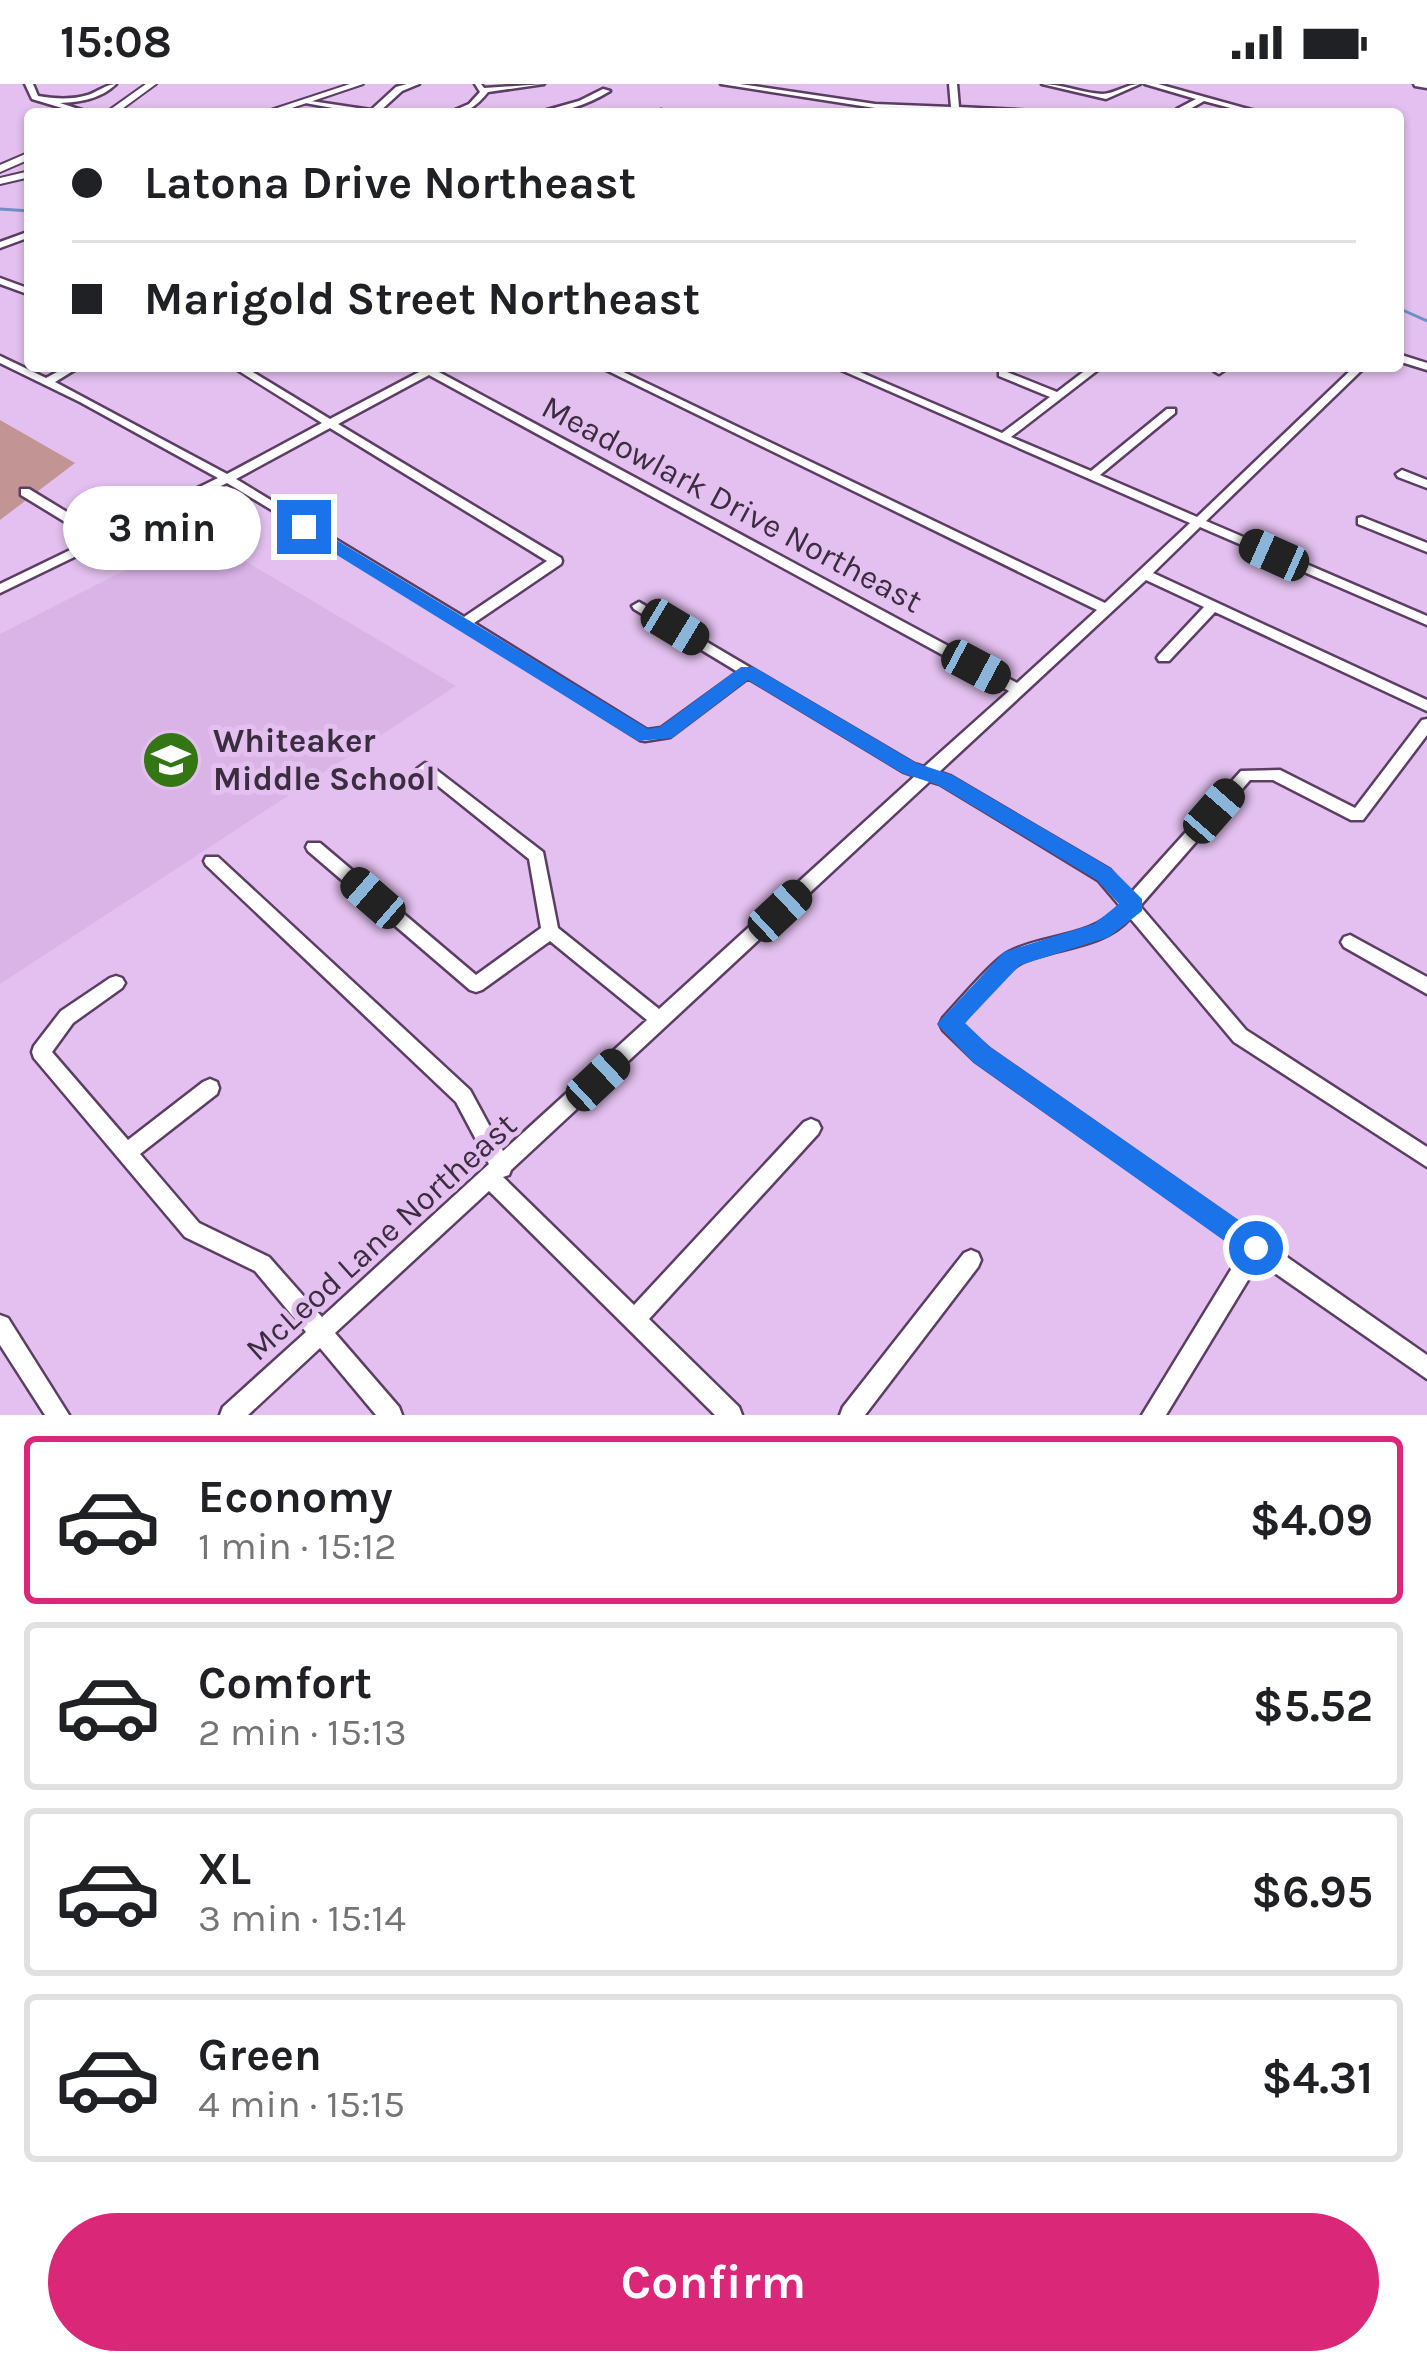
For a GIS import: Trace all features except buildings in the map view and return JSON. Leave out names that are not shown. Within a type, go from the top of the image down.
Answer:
[{"type":"main road","points":[[118,108],[152,84]]},
{"type":"main road","points":[[284,108],[359,84]]},
{"type":"main road","points":[[24,158],[11,167],[24,174]]},
{"type":"street","points":[[29,84],[34,96],[70,108]]},
{"type":"street","points":[[50,102],[100,93],[112,84]]},
{"type":"street","points":[[381,108],[398,89],[415,84]]},
{"type":"street","points":[[480,87],[539,84]]},
{"type":"street","points":[[725,84],[848,108]]},
{"type":"street","points":[[1046,84],[1106,97],[1136,84]]},
{"type":"street","points":[[1149,84],[1240,108]]},
{"type":"street","points":[[1418,84],[1427,86]]},
{"type":"street","points":[[562,108],[606,91]]},
{"type":"street","points":[[1185,108],[1203,98]]},
{"type":"street","points":[[304,102],[340,108]]},
{"type":"street","points":[[0,245],[24,235]]},
{"type":"street","points":[[28,372],[466,622],[652,738],[748,671]]},
{"type":"street","points":[[48,381],[65,372]]},
{"type":"street","points":[[246,372],[556,561],[466,622]]},
{"type":"street","points":[[0,589],[224,480],[423,372]]},
{"type":"street","name":"Meadowlark Drive Northeast","points":[[437,372],[1019,690]]},
{"type":"street","points":[[615,372],[1106,609]]},
{"type":"street","points":[[850,372],[1427,621]]},
{"type":"street","points":[[1003,438],[1090,372]]},
{"type":"street","name":"McLeod Lane Northeast","points":[[231,1415],[1144,574],[1354,372]]},
{"type":"street","points":[[1003,374],[1058,396]]},
{"type":"street","points":[[1092,476],[1172,411]]},
{"type":"street","points":[[1402,474],[1427,484]]},
{"type":"street","points":[[25,492],[103,539]]},
{"type":"street","points":[[1361,521],[1427,548]]},
{"type":"street","points":[[1144,574],[1427,706]]},
{"type":"street","points":[[639,605],[1104,874],[1240,1036],[1427,1158]]},
{"type":"street","points":[[1164,658],[1213,607]]},
{"type":"street","points":[[1427,724],[1357,816],[1275,774],[1246,775],[1134,905],[1101,930],[1012,958],[949,1024],[982,1054],[1427,1368]]},
{"type":"street","points":[[425,769],[537,856],[550,931],[661,1021]]},
{"type":"street","points":[[314,847],[476,986],[550,931]]},
{"type":"street","points":[[212,861],[463,1096],[496,1174],[731,1415]]},
{"type":"street","points":[[1350,942],[1427,986]]},
{"type":"street","points":[[116,983],[67,1016],[41,1052],[192,1230],[262,1264],[391,1415]]},
{"type":"street","points":[[127,1152],[210,1088]]},
{"type":"street","points":[[634,1319],[811,1128]]},
{"type":"street","points":[[1153,1415],[1256,1248]]},
{"type":"street","points":[[851,1415],[970,1260]]},
{"type":"street","points":[[0,1326],[58,1415]]},
{"type":"shaded area","points":[[0,420],[75,463],[0,520]]},
{"type":"shaded area","name":"Whiteaker Middle School","points":[[198,533],[456,686],[0,984],[0,634]]},
{"type":"waterway","points":[[0,209],[24,211]]},
{"type":"waterway","points":[[1404,311],[1427,321]]},
{"type":"place","name":"Whiteaker Middle School","points":[[171,760]]},
{"type":"route","points":[[304,527],[466,622],[645,736],[665,733],[748,671],[909,768],[945,780],[1104,874],[1134,905],[1101,930],[1012,958],[949,1024],[982,1054],[1256,1248]]}]
